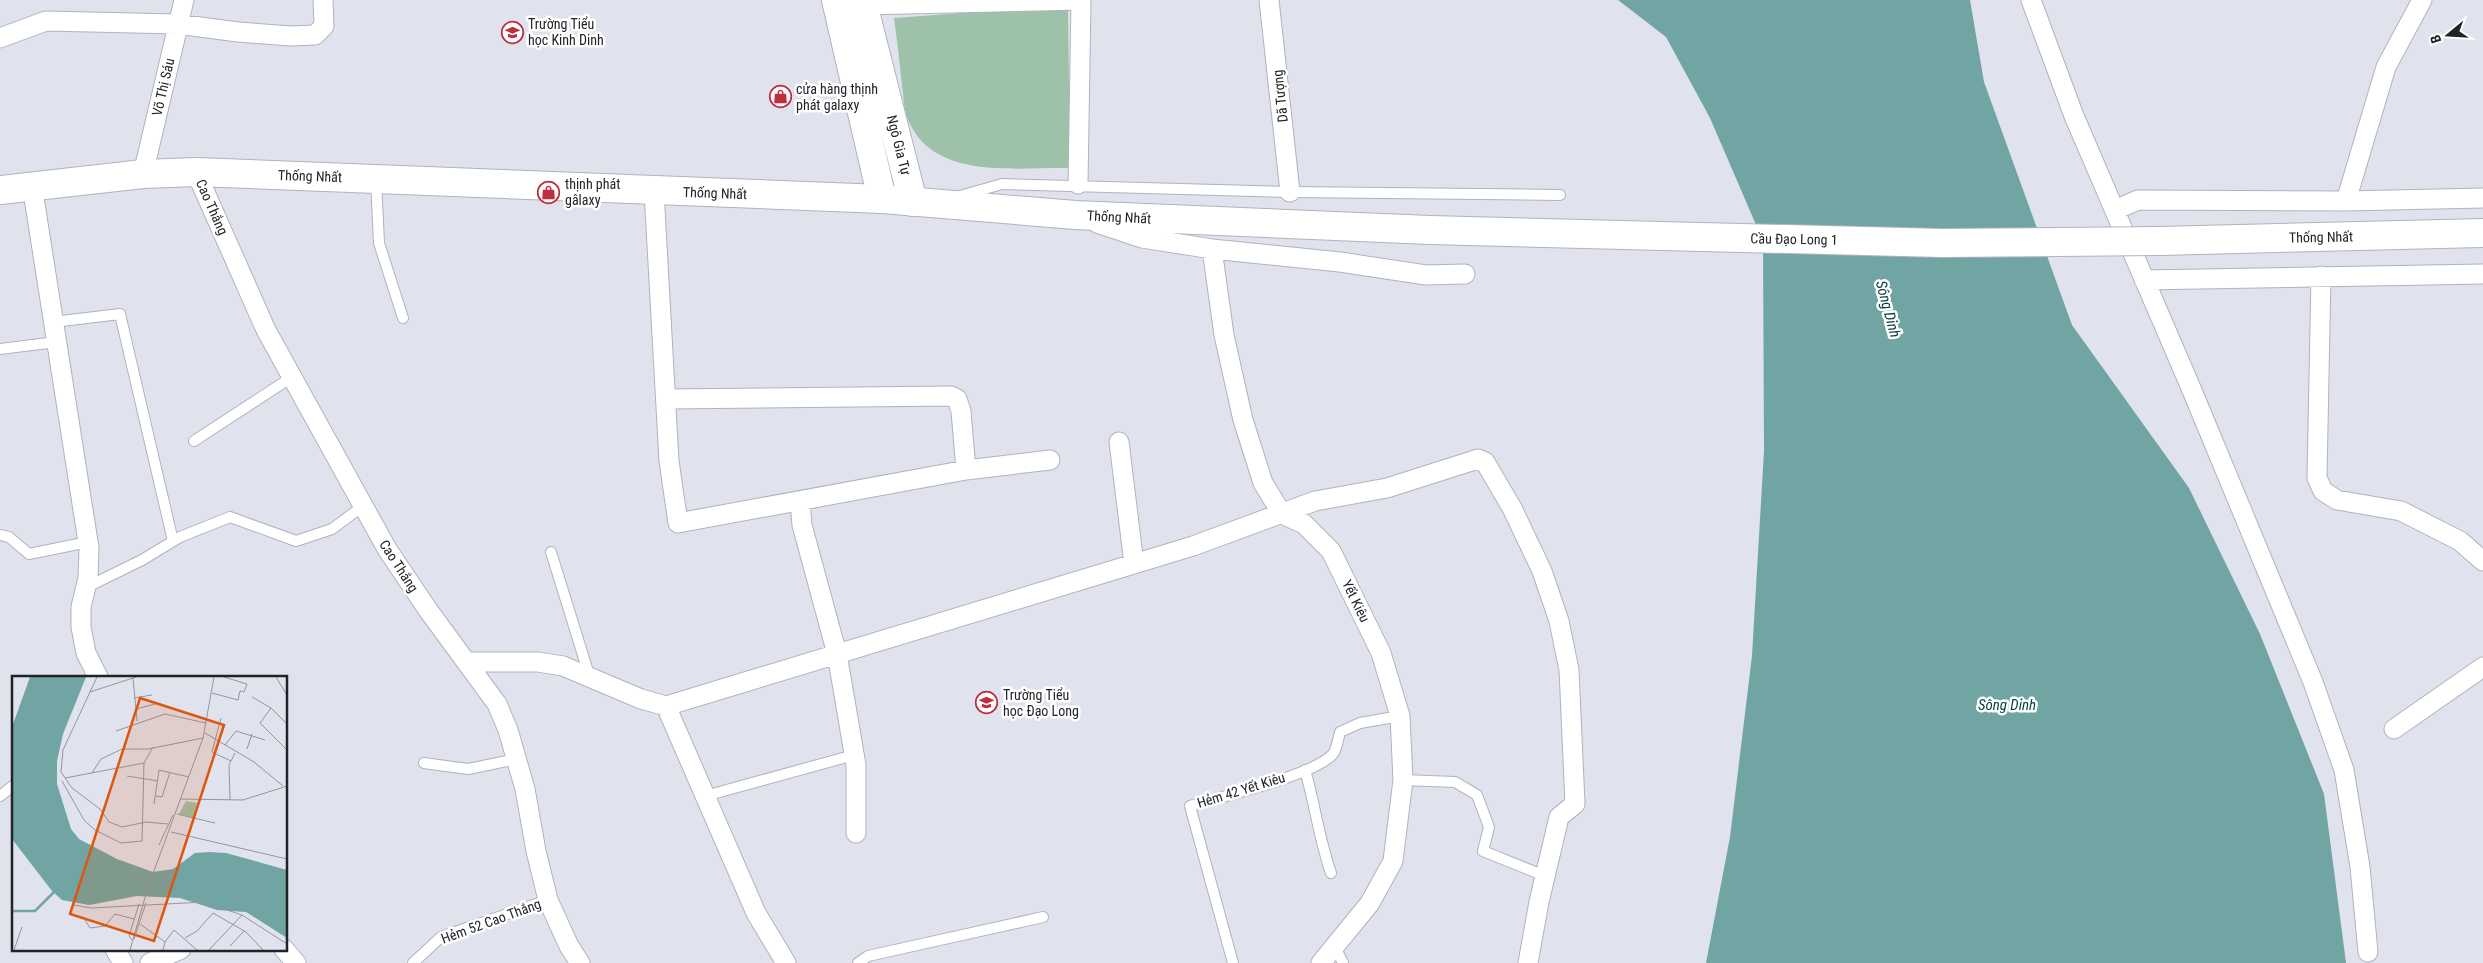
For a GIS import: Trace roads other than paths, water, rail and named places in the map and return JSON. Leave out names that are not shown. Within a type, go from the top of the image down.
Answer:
[{"type":"main road","name":"Ngô Gia Tự","points":[[850,4],[882,200]]},
{"type":"main road","name":"Ngô Gia Tự","points":[[850,4],[924,202]]},
{"type":"main road","name":"Thống Nhất","points":[[0,190],[143,174],[196,172],[882,200],[1075,215],[1430,230]]},
{"type":"main road","name":"Cầu Đạo Long 1","points":[[1430,230],[1942,243],[2159,241]]},
{"type":"main road","name":"Thống Nhất","points":[[2159,241],[2483,233]]},
{"type":"street","name":"Võ Thị Sáu","points":[[143,174],[184,0]]},
{"type":"street","points":[[0,38],[46,21],[177,24],[238,32],[291,36],[315,35],[324,26],[323,0]]},
{"type":"street","points":[[850,4],[1081,0],[1078,184]]},
{"type":"street","name":"Dã Tượng","points":[[1269,0],[1290,192]]},
{"type":"street","points":[[2030,0],[2074,116],[2286,613],[2344,770],[2360,867],[2368,952]]},
{"type":"street","points":[[2346,201],[2386,67],[2422,0]]},
{"type":"street","name":"Cao Thắng","points":[[196,172],[266,330],[392,556],[497,704],[508,730],[525,789],[536,851],[548,900],[569,946],[580,963]]},
{"type":"street","points":[[32,185],[88,542],[88,578],[81,607],[80,627],[86,653],[98,676]]},
{"type":"street","points":[[654,191],[669,462],[678,523],[966,470],[1050,460]]},
{"type":"street","points":[[2114,210],[2138,200],[2346,201],[2483,198]]},
{"type":"street","points":[[1075,215],[1142,238],[1212,249],[1340,262],[1426,275],[1465,274]]},
{"type":"street","points":[[1212,249],[1224,335],[1242,420],[1263,483],[1282,514]]},
{"type":"street","points":[[2144,280],[2483,274]]},
{"type":"street","points":[[2321,276],[2317,478],[2323,491],[2337,500],[2401,511],[2460,541],[2483,561]]},
{"type":"street","points":[[667,399],[951,396],[957,399],[961,411],[966,470]]},
{"type":"street","points":[[1119,442],[1134,564]]},
{"type":"street","points":[[467,662],[538,662],[563,666],[641,699],[666,706],[1193,546],[1315,500],[1387,488],[1478,459],[1485,462],[1512,508],[1542,571],[1559,621],[1569,670],[1575,804],[1559,817],[1528,963]]},
{"type":"street","points":[[800,501],[802,526],[837,654],[854,755],[856,833]]},
{"type":"street","name":"Yết Kiêu","points":[[1282,514],[1304,524],[1331,551],[1381,653],[1400,716],[1403,780],[1393,861],[1339,955],[1321,963]]},
{"type":"street","points":[[2394,728],[2483,667]]},
{"type":"street","points":[[666,706],[756,913],[786,963]]},
{"type":"street","points":[[116,950],[123,963]]},
{"type":"street","points":[[150,963],[178,950]]},
{"type":"lane","points":[[376,179],[379,243],[402,318]]},
{"type":"lane","points":[[924,202],[1002,184],[1078,184],[1290,192],[1560,195]]},
{"type":"lane","points":[[53,322],[120,314],[173,541]]},
{"type":"lane","points":[[0,349],[56,342]]},
{"type":"lane","points":[[194,441],[292,377]]},
{"type":"lane","points":[[85,588],[142,560],[173,541],[230,517],[296,541],[332,530],[364,506]]},
{"type":"lane","points":[[0,535],[8,537],[29,554],[88,542]]},
{"type":"lane","points":[[551,552],[590,678]]},
{"type":"lane","name":"Hẻm 42 Yết Kiêu","points":[[1233,963],[1190,806],[1320,765],[1334,753],[1340,732],[1360,723],[1400,716]]},
{"type":"lane","points":[[705,796],[854,755]]},
{"type":"lane","points":[[424,762],[468,769],[517,759]]},
{"type":"lane","points":[[1305,770],[1315,803],[1321,843],[1330,874]]},
{"type":"lane","points":[[1403,780],[1455,782],[1477,795],[1489,827],[1483,851],[1545,876]]},
{"type":"lane","points":[[0,796],[12,787]]},
{"type":"lane","name":"Hẻm 52 Cao Thắng","points":[[413,963],[441,938],[548,900]]},
{"type":"lane","points":[[858,963],[868,956],[1043,917]]},
{"type":"water","name":"Sông Dinh","points":[[1618,0],[1970,0],[1984,82],[2072,325],[2189,488],[2260,634],[2324,794],[2346,963],[1706,963],[1730,837],[1752,656],[1764,451],[1763,241],[1710,118],[1666,37]]},
{"type":"place","name":"Trường Tiểu học Kinh Dinh","points":[[512,32]]},
{"type":"place","name":"cửa hàng thịnh phát galaxy","points":[[780,97]]},
{"type":"place","name":"thịnh phát gâlaxy","points":[[549,192]]},
{"type":"place","name":"Trường Tiểu học Đạo Long","points":[[987,703]]}]
